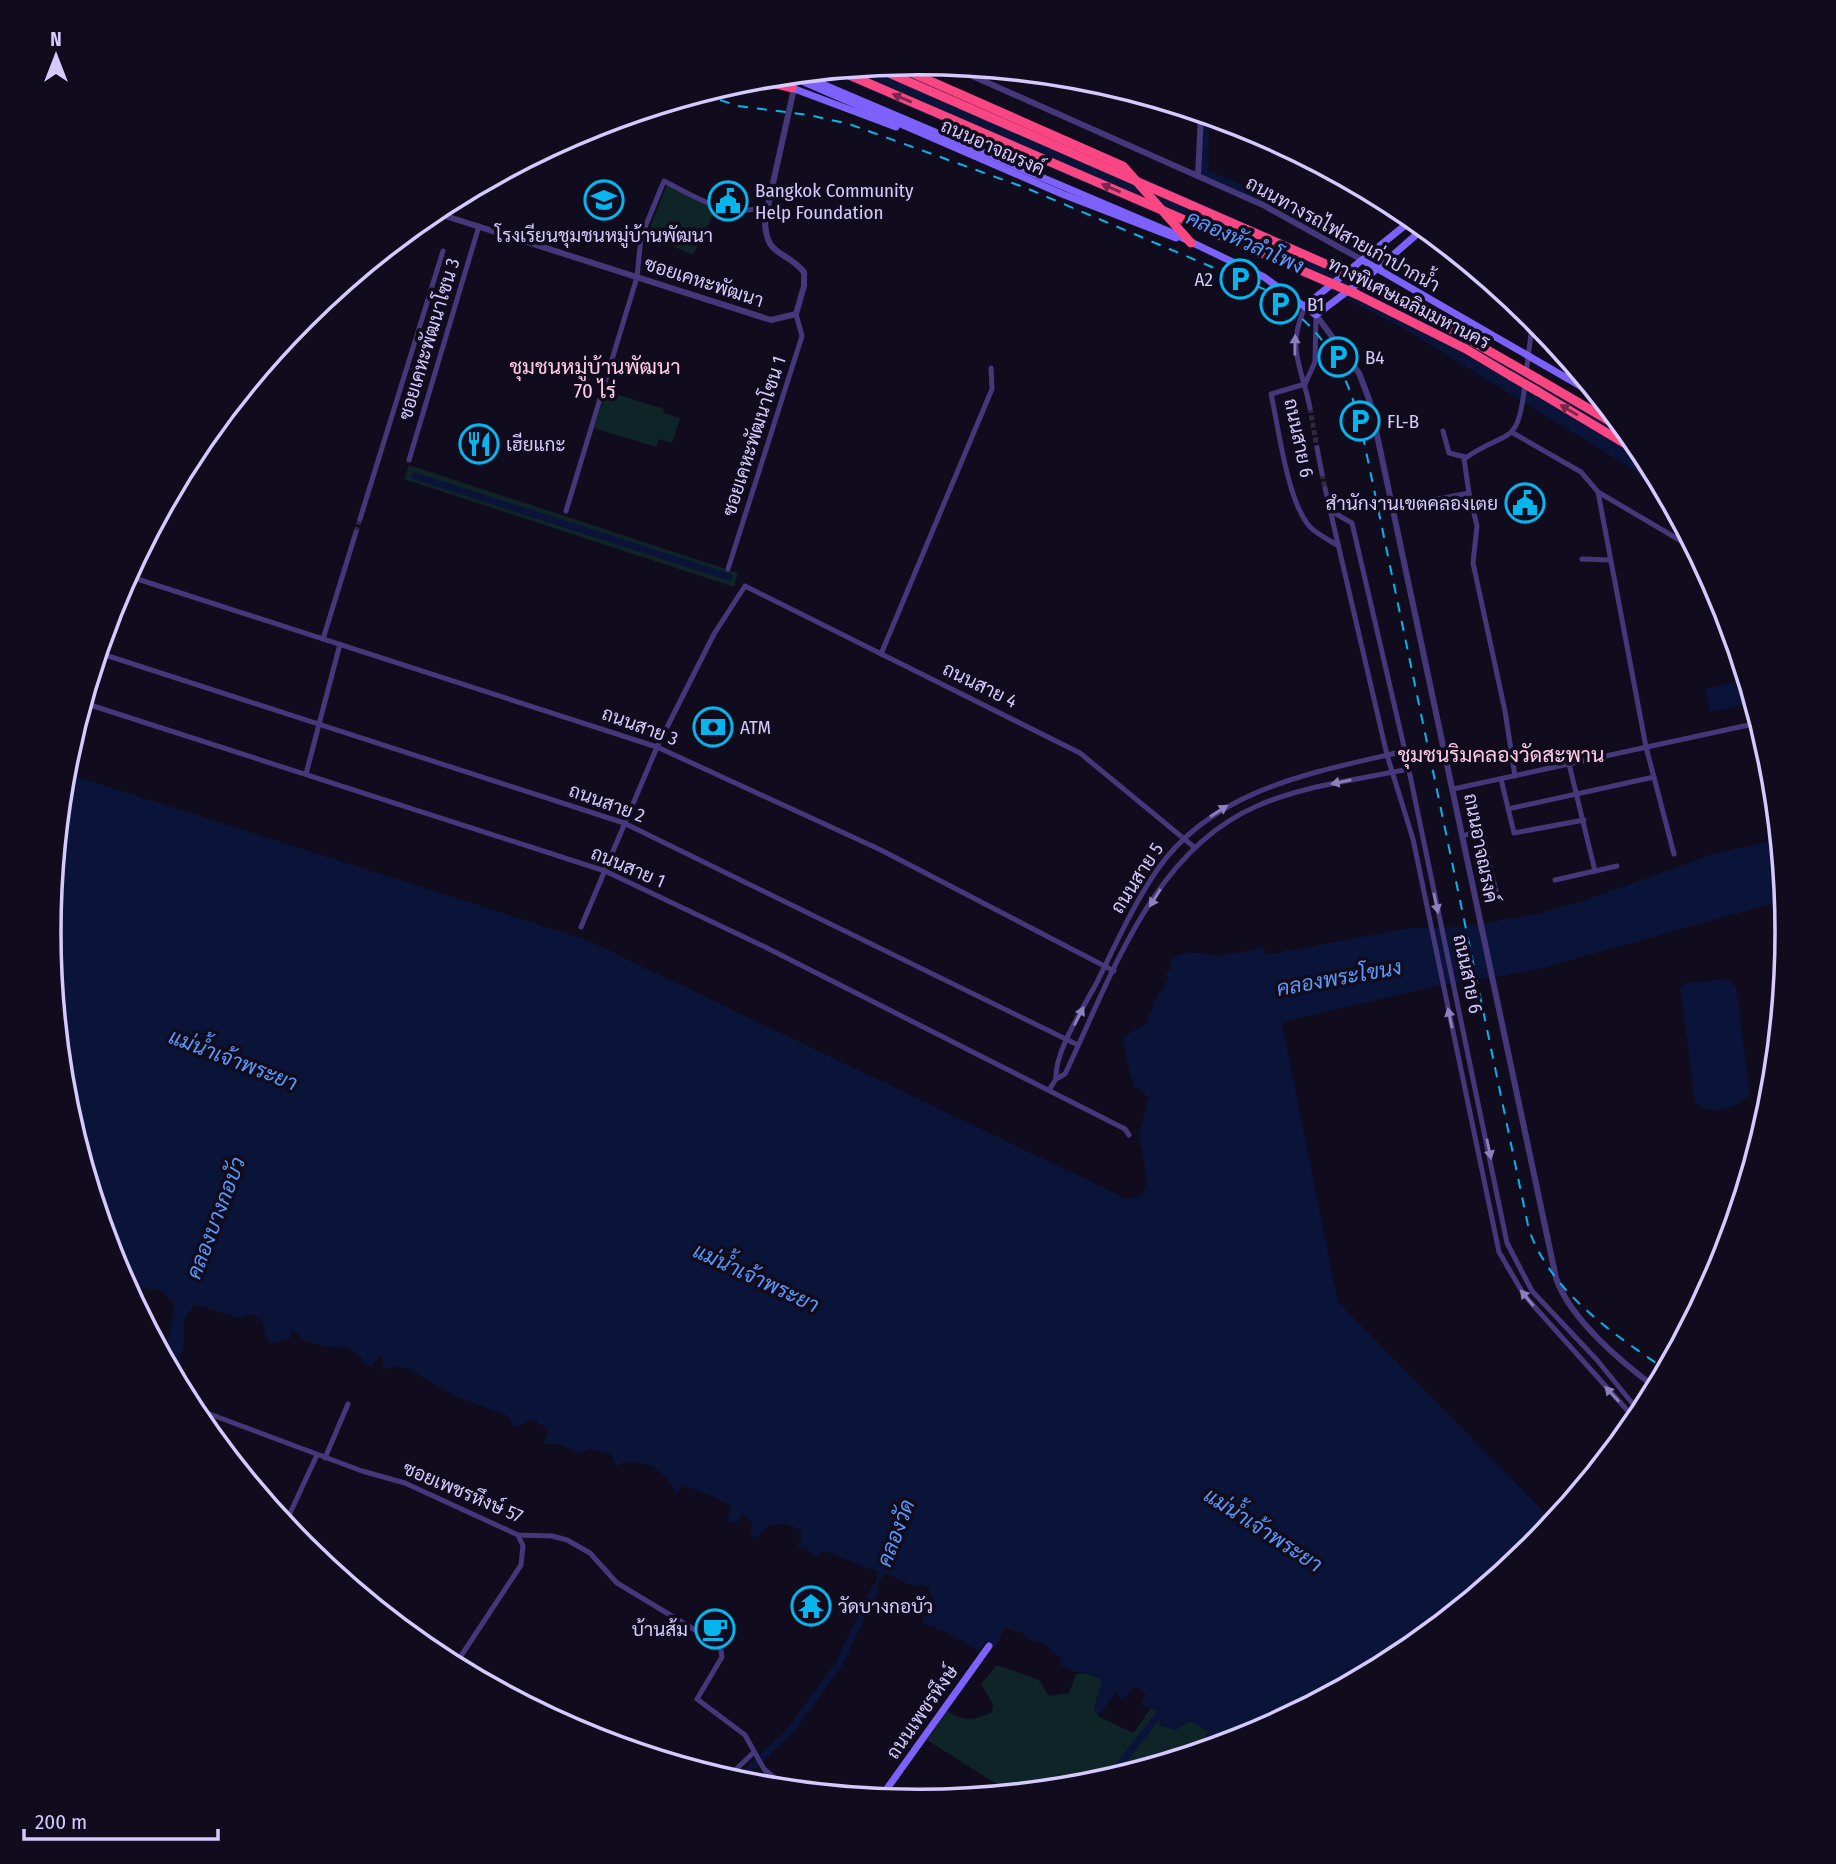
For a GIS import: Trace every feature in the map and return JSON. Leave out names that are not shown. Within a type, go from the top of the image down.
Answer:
[{"type":"highway","points":[[916,75],[1123,166],[1189,242]]},
{"type":"highway","name":"ทางพิเศษเฉลิมมหานคร","points":[[895,76],[1328,265],[1467,337],[1603,417]]},
{"type":"highway","name":"ทางพิเศษเฉลิมมหานคร","points":[[856,78],[1332,282],[1466,349],[1619,440]]},
{"type":"highway","points":[[785,86],[792,88]]},
{"type":"main road","name":"ถนนอาจณรงค์","points":[[811,82],[1189,242],[1264,277],[1309,304],[1316,315]]},
{"type":"main road","name":"ถนนอาจณรงค์","points":[[811,83],[1141,226],[1189,242]]},
{"type":"main road","points":[[792,88],[937,139]]},
{"type":"main road","points":[[1309,304],[1404,227]]},
{"type":"main road","points":[[1316,315],[1377,269],[1415,235]]},
{"type":"main road","name":"ถนนทางรถไฟสายเก่าปากน้ำ","points":[[1364,261],[1575,383]]},
{"type":"main road","name":"ถนนเพชรหึงษ์","points":[[888,1788],[989,1646]]},
{"type":"street","name":"ถนนทางรถไฟสายเก่าปากน้ำ","points":[[975,77],[1263,205],[1364,261]]},
{"type":"street","points":[[793,85],[765,219],[766,238],[782,257],[800,267],[806,277],[796,314]]},
{"type":"street","points":[[1198,176],[1201,124]]},
{"type":"street","points":[[566,511],[637,277],[641,237],[664,181],[716,208],[732,212],[747,212],[769,205]]},
{"type":"street","name":"ซอยเคหะพัฒนา","points":[[448,216],[771,320],[796,314]]},
{"type":"street","name":"ซอยเคหะพัฒนาโซน 3","points":[[409,460],[479,226]]},
{"type":"street","points":[[360,519],[443,251]]},
{"type":"street","name":"ถนนสาย 6","points":[[1309,304],[1296,331],[1294,349],[1296,364],[1306,384],[1310,408]]},
{"type":"street","name":"ซอยเคหะพัฒนาโซน 1","points":[[728,569],[802,336],[796,314]]},
{"type":"street","name":"ถนนสาย 6","points":[[1306,384],[1315,362],[1316,315]]},
{"type":"street","name":"ถนนอาจณรงค์","points":[[1316,315],[1346,352],[1365,387],[1453,789],[1550,1255],[1562,1295],[1630,1369],[1647,1381]]},
{"type":"street","points":[[1443,431],[1449,453],[1465,457],[1513,433],[1522,411],[1531,333]]},
{"type":"street","points":[[881,654],[992,389],[991,368]]},
{"type":"street","name":"ถนนสาย 6","points":[[1306,384],[1271,394],[1290,481],[1303,515],[1312,529],[1337,545]]},
{"type":"street","points":[[1513,433],[1581,472],[1598,492],[1679,540]]},
{"type":"street","name":"ถนนสาย 6","points":[[1317,448],[1322,474]]},
{"type":"street","points":[[1465,457],[1463,466],[1476,526],[1473,563],[1505,711],[1515,776]]},
{"type":"street","name":"ถนนสาย 6","points":[[1325,488],[1387,755],[1413,839],[1503,1262],[1524,1295],[1628,1411]]},
{"type":"street","points":[[1598,492],[1646,747],[1674,854]]},
{"type":"street","points":[[1392,508],[1469,493]]},
{"type":"street","name":"ถนนสาย 6","points":[[1331,511],[1352,523],[1405,751],[1513,1257],[1540,1300],[1597,1360],[1633,1404]]},
{"type":"street","points":[[323,639],[356,532]]},
{"type":"street","points":[[1581,559],[1610,560]]},
{"type":"street","name":"ถนนสาย 3","points":[[138,579],[657,747],[881,850],[1114,971]]},
{"type":"street","name":"ถนนสาย 4","points":[[657,747],[714,634],[745,586],[1088,757],[1194,847]]},
{"type":"street","points":[[306,774],[340,644]]},
{"type":"street","name":"ถนนสาย 2","points":[[107,656],[320,727],[624,823],[1079,1045]]},
{"type":"street","name":"ถนนสาย 1","points":[[91,705],[605,871],[1049,1090],[1125,1129],[1129,1135]]},
{"type":"street","points":[[1453,789],[1749,725]]},
{"type":"street","points":[[581,927],[657,747]]},
{"type":"street","name":"ถนนสาย 5","points":[[1056,1079],[1055,1069],[1067,1040],[1104,967],[1151,880],[1184,839],[1215,814],[1255,792],[1405,751]]},
{"type":"street","points":[[1569,764],[1595,871]]},
{"type":"street","name":"ถนนสาย 5","points":[[1049,1090],[1056,1079],[1065,1073],[1114,971],[1164,882],[1194,847],[1214,831],[1259,805],[1329,785],[1408,769]]},
{"type":"street","points":[[1508,809],[1654,777]]},
{"type":"street","points":[[1501,779],[1514,833],[1584,820]]},
{"type":"street","points":[[1463,836],[1476,831],[1483,838],[1498,899]]},
{"type":"street","points":[[1555,880],[1616,866]]},
{"type":"street","points":[[325,1458],[348,1404]]},
{"type":"street","name":"ซอยเพชรหึงษ์ 57","points":[[210,1414],[325,1458],[405,1483],[518,1535],[552,1535],[578,1545],[590,1553],[607,1576],[720,1645],[722,1657],[697,1699],[745,1735],[764,1769],[772,1775]]},
{"type":"street","points":[[290,1514],[317,1455]]},
{"type":"street","points":[[461,1656],[520,1565],[523,1546],[518,1535]]},
{"type":"street","points":[[738,1769],[755,1755]]},
{"type":"green space","points":[[667,185],[716,209],[693,255],[647,235]]},
{"type":"green space","points":[[606,391],[664,409],[663,413],[680,418],[672,443],[659,439],[656,447],[594,428]]},
{"type":"green space","points":[[409,465],[738,573],[734,587],[404,479]]},
{"type":"green space","points":[[997,1665],[1039,1680],[1049,1696],[1069,1693],[1076,1674],[1091,1674],[1103,1680],[1094,1708],[1098,1716],[1133,1733],[1151,1708],[1190,1721],[1208,1731],[1205,1739],[1140,1760],[1085,1772],[997,1785],[927,1740],[947,1711],[969,1719],[992,1712],[993,1704],[981,1684]]},
{"type":"water","name":"คลองหัวลำโพง","points":[[911,75],[1348,268],[1599,411],[1642,475],[1408,331],[1314,282],[843,79]]},
{"type":"water","points":[[1737,682],[1744,705],[1710,712],[1705,689]]},
{"type":"water","points":[[76,777],[587,940],[1127,1199],[1142,1195],[1147,1183],[1139,1134],[1149,1097],[1133,1086],[1122,1037],[1146,1024],[1155,1000],[1169,978],[1165,974],[1171,969],[1170,961],[1177,956],[1189,953],[1224,955],[1264,947],[1266,955],[1410,928],[1462,927],[1537,914],[1586,900],[1716,853],[1769,842],[1774,903],[1535,970],[1437,986],[1282,1022],[1338,1302],[1546,1514],[1483,1576],[1440,1612],[1394,1644],[1297,1700],[1246,1724],[1205,1739],[1208,1731],[1190,1721],[1176,1730],[1159,1725],[1160,1711],[1141,1705],[1146,1692],[1134,1686],[1123,1700],[1115,1693],[1098,1716],[1094,1708],[1102,1680],[1061,1666],[1061,1659],[1045,1644],[1031,1640],[1018,1630],[1016,1632],[1005,1627],[996,1647],[986,1641],[978,1651],[949,1633],[922,1623],[935,1597],[929,1594],[930,1589],[921,1584],[918,1588],[884,1573],[872,1596],[878,1572],[823,1550],[819,1556],[797,1546],[802,1538],[800,1530],[785,1524],[770,1525],[755,1538],[750,1536],[753,1524],[742,1514],[736,1524],[727,1520],[732,1507],[712,1496],[682,1485],[676,1495],[660,1472],[644,1463],[616,1466],[612,1455],[589,1449],[578,1454],[560,1444],[544,1444],[548,1429],[532,1419],[515,1428],[508,1416],[455,1396],[409,1369],[395,1365],[383,1371],[383,1360],[379,1355],[372,1367],[361,1363],[362,1357],[347,1348],[327,1347],[302,1340],[300,1335],[292,1331],[288,1339],[271,1343],[265,1334],[263,1321],[251,1314],[239,1318],[194,1304],[184,1320],[184,1345],[178,1363],[167,1343],[174,1304],[162,1291],[138,1287],[126,1260],[90,1154],[78,1099],[63,988],[61,932],[63,876]]},
{"type":"water","points":[[1728,979],[1736,988],[1750,1093],[1732,1107],[1707,1109],[1695,1101],[1680,988],[1686,983]]},
{"type":"waterway","points":[[1205,125],[1205,173],[1267,200],[1361,253]]},
{"type":"waterway","points":[[1387,268],[1430,298]]},
{"type":"waterway","points":[[415,476],[729,577]]},
{"type":"waterway","name":"คลองวัด","points":[[747,1771],[790,1731],[839,1664],[875,1588]]},
{"type":"waterway","points":[[1120,1764],[1165,1707]]},
{"type":"tunnel","points":[[1310,408],[1317,448]]},
{"type":"tunnel","points":[[1322,474],[1325,488]]},
{"type":"tunnel","points":[[356,532],[360,519]]},
{"type":"railway","points":[[718,99],[738,106],[809,115],[849,124],[1026,188],[1266,290],[1303,320],[1330,351],[1348,387],[1362,432],[1529,1230],[1539,1253],[1568,1292],[1605,1326],[1658,1364]]},
{"type":"place","name":"โรงเรียนชุมชนหมู่บ้านพัฒนา","points":[[604,200]]},
{"type":"place","name":"Bangkok Community Help Foundation","points":[[728,201]]},
{"type":"place","name":"A2","points":[[1240,279]]},
{"type":"place","name":"B1","points":[[1280,304]]},
{"type":"place","name":"B4","points":[[1338,357]]},
{"type":"place","name":"FL-B","points":[[1360,421]]},
{"type":"place","name":"เฮียแกะ","points":[[479,444]]},
{"type":"place","name":"สำนักงานเขตคลองเตย","points":[[1525,503]]},
{"type":"place","name":"ATM","points":[[713,727]]},
{"type":"place","name":"วัดบางกอบัว","points":[[811,1606]]},
{"type":"place","name":"บ้านส้ม","points":[[715,1629]]},
{"type":"district","name":"ชุมชนหมู่บ้านพัฒนา 70 ไร่","points":[[595,379]]},
{"type":"district","name":"ชุมชนริมคลองวัดสะพาน","points":[[1501,755]]},
{"type":"water label","name":"คลองพระโขนง","points":[[1339,978]]},
{"type":"water label","name":"แม่น้ำเจ้าพระยา","points":[[233,1060]]},
{"type":"water label","name":"คลองบางกอบัว","points":[[216,1218]]},
{"type":"water label","name":"แม่น้ำเจ้าพระยา","points":[[756,1278]]},
{"type":"water label","name":"แม่น้ำเจ้าพระยา","points":[[1263,1530]]}]
